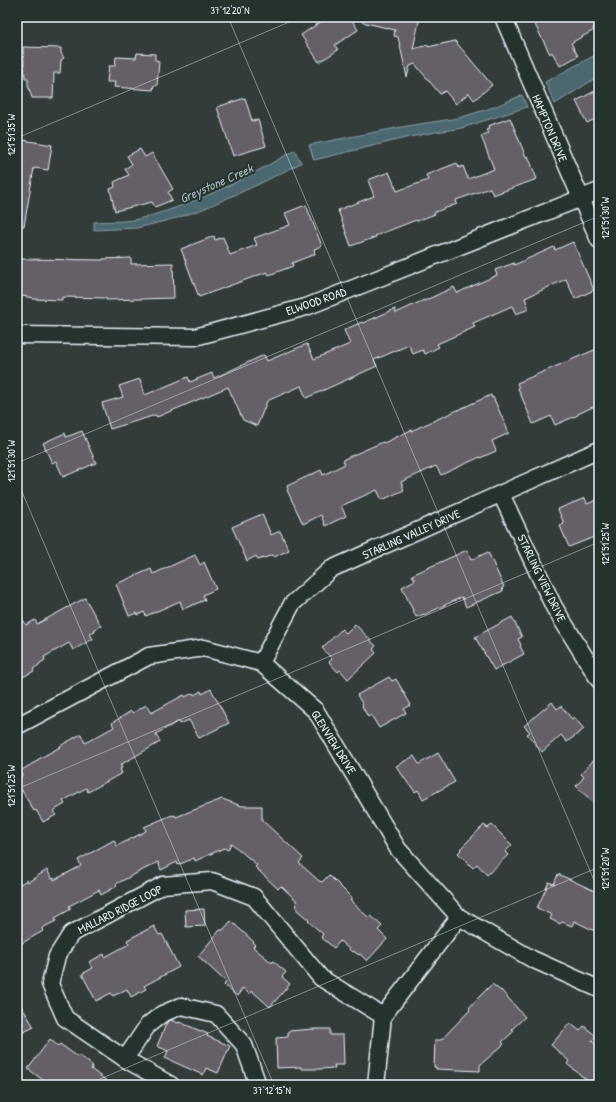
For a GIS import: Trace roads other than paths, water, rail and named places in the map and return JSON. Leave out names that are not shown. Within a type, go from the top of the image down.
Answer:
[{"type":"street","name":"HAMPTON DRIVE","points":[[503,17],[599,240]]},
{"type":"street","name":"ELWOOD ROAD","points":[[17,335],[195,337],[306,307],[599,191]]},
{"type":"street","name":"STARLING VALLEY DRIVE","points":[[261,663],[292,604],[331,569],[599,450]]},
{"type":"street","name":"STARLING VIEW DRIVE","points":[[501,494],[554,607],[599,680]]},
{"type":"street","name":"GLENVIEW DRIVE","points":[[17,726],[149,656],[204,648],[261,663],[316,711],[398,849],[459,916],[532,959],[599,989]]},
{"type":"street","name":"MALLARD RIDGE LOOP","points":[[171,1085],[125,1059],[65,1018],[50,984],[57,956],[71,934],[164,885],[212,881],[254,897],[321,978],[383,1016]]},
{"type":"street","points":[[376,1085],[383,1016],[459,916]]},
{"type":"street","points":[[125,1059],[148,1025],[162,1014],[181,1006],[216,1014],[244,1045],[258,1085]]},
{"type":"water","points":[[599,53],[599,76],[555,104],[545,82]]},
{"type":"water","points":[[522,95],[527,107],[462,128],[410,137],[314,160],[309,145],[407,126],[459,118],[494,107]]},
{"type":"water","points":[[295,150],[301,163],[257,185],[203,209],[177,218],[137,228],[94,230],[94,222],[137,219],[200,199],[248,176]]},
{"type":"water label","name":"Greystone Creek","points":[[216,183]]}]
